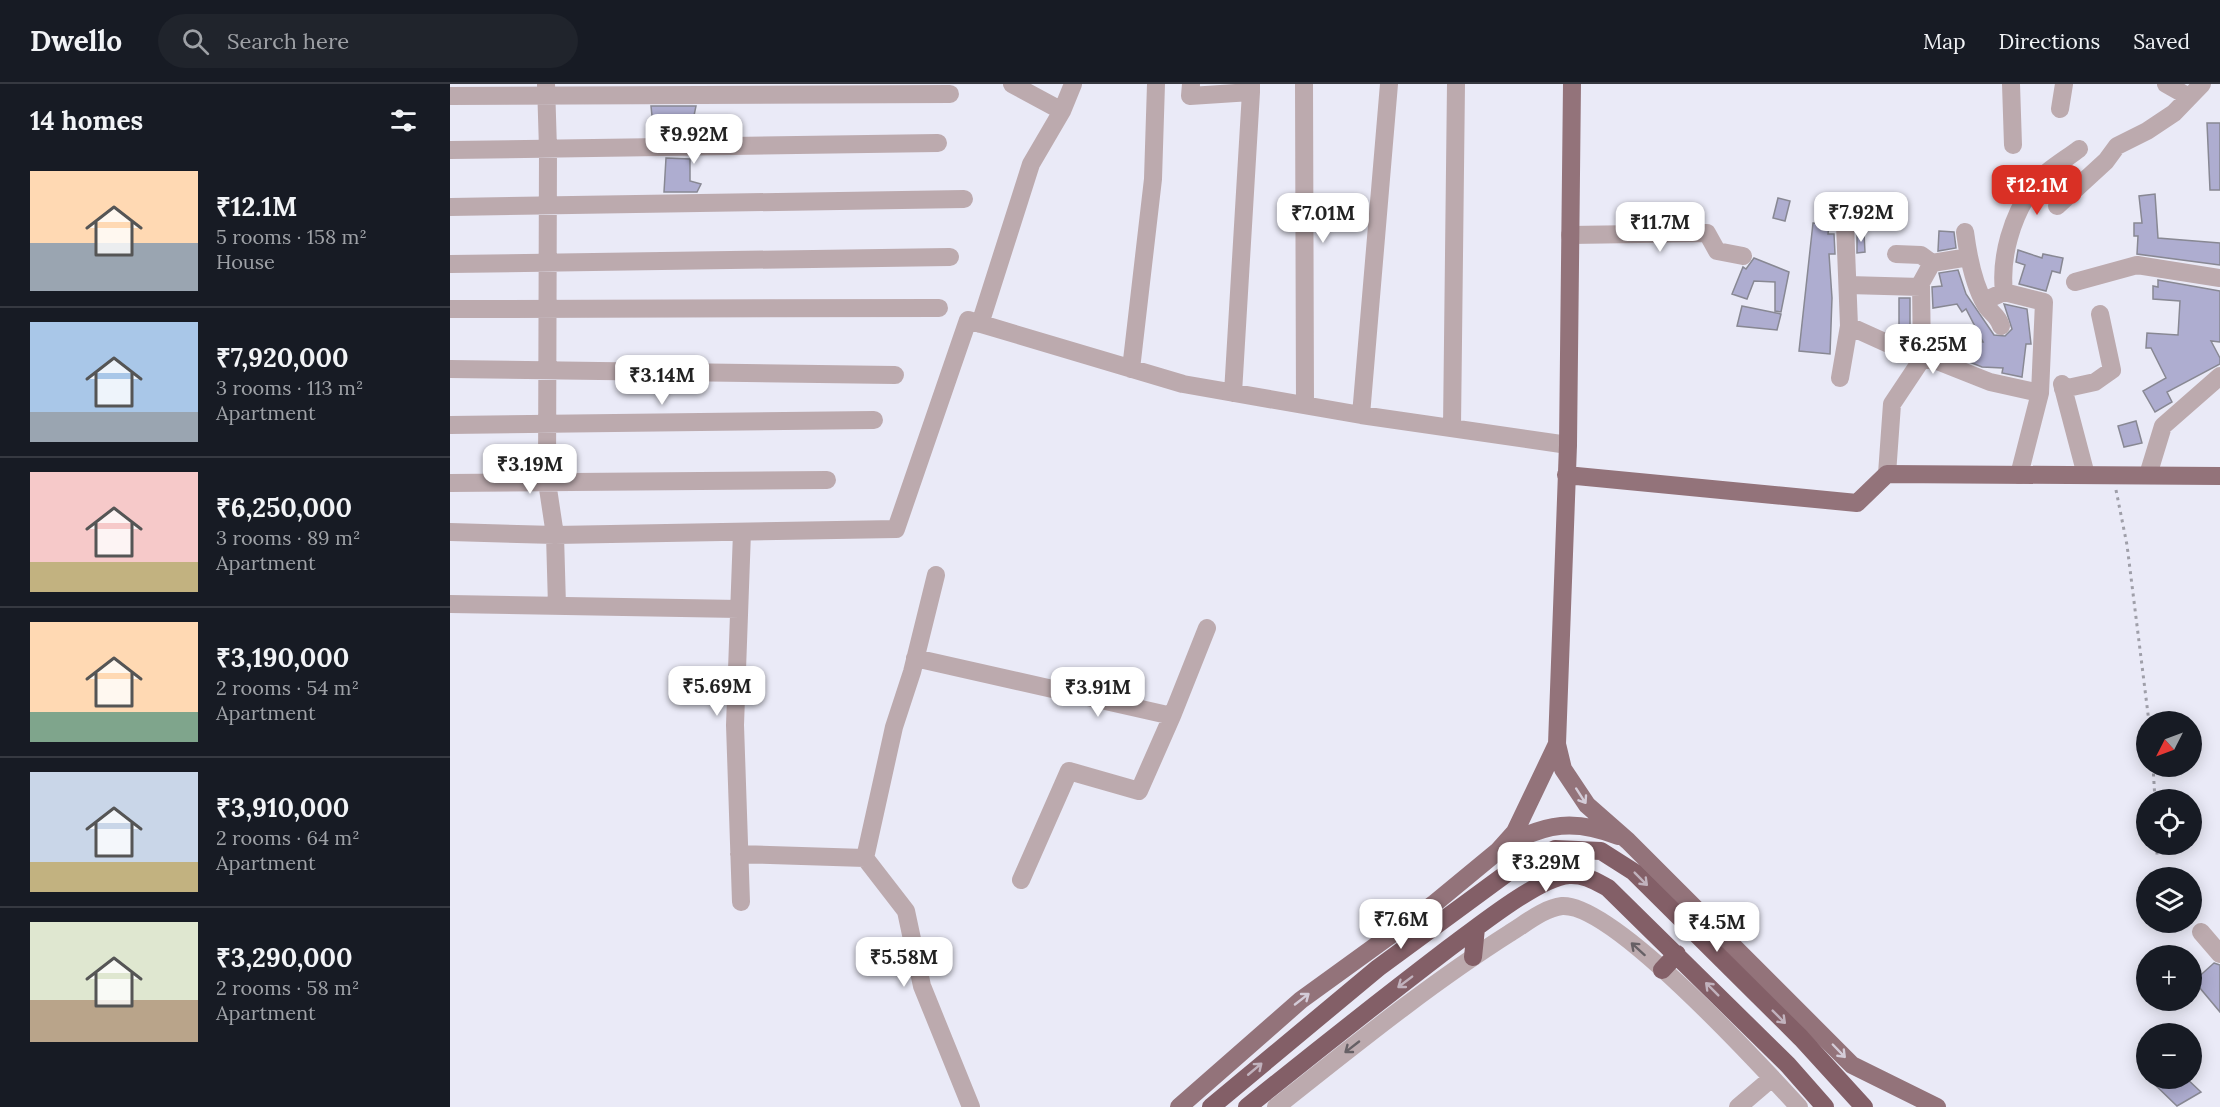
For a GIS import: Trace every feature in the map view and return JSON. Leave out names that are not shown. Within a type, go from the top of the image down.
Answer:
[{"type":"highway","points":[[1210,1107],[1342,996],[1397,954],[1510,871],[1555,849],[1600,851],[1634,872],[1801,1038],[1864,1107]]},
{"type":"highway","points":[[1247,1107],[1362,1014],[1476,928],[1529,891],[1568,875],[1588,877],[1608,888],[1788,1065],[1826,1107]]},
{"type":"highway","points":[[1473,957],[1476,928]]},
{"type":"highway","points":[[1662,970],[1677,954]]},
{"type":"main road","points":[[1572,84],[1568,444],[1557,744],[1563,769],[1587,805],[1628,841],[1852,1065],[1937,1107]]},
{"type":"main road","points":[[1566,475],[1857,503],[1887,474],[2220,476]]},
{"type":"main road","points":[[1179,1107],[1301,1000],[1435,903],[1498,851],[1515,832],[1557,744]]},
{"type":"main road","points":[[1498,851],[1532,831],[1571,825],[1599,829],[1628,841]]},
{"type":"street","points":[[1012,84],[1062,111]]},
{"type":"street","points":[[980,324],[1031,164],[1062,111],[1073,84]]},
{"type":"street","points":[[1131,369],[1153,179],[1156,84]]},
{"type":"street","points":[[1191,84],[1190,96],[1251,88],[1233,393]]},
{"type":"street","points":[[1304,84],[1305,405]]},
{"type":"street","points":[[1361,415],[1389,84]]},
{"type":"street","points":[[1452,427],[1456,84]]},
{"type":"street","points":[[2011,84],[2013,145]]},
{"type":"street","points":[[2060,110],[2064,84]]},
{"type":"street","points":[[2166,84],[2195,90]]},
{"type":"street","points":[[2056,206],[2106,161],[2117,146],[2174,113],[2195,90]]},
{"type":"street","points":[[546,91],[548,149],[547,482],[555,535],[557,606]]},
{"type":"street","points":[[450,96],[546,91],[950,94]]},
{"type":"street","points":[[450,150],[938,143]]},
{"type":"street","points":[[2004,291],[2001,271],[2007,245],[2019,212],[2033,186],[2079,149]]},
{"type":"street","points":[[450,207],[964,199]]},
{"type":"street","points":[[1840,378],[1849,326],[1848,285],[1845,270],[1845,224]]},
{"type":"street","points":[[1965,232],[1977,289],[1998,317],[2001,326]]},
{"type":"street","points":[[1570,235],[1707,233],[1717,251],[1743,256]]},
{"type":"street","points":[[1896,254],[1921,255],[1932,263],[1969,256]]},
{"type":"street","points":[[450,264],[950,257]]},
{"type":"street","points":[[1887,474],[1892,404],[1922,359],[1921,287],[1932,263]]},
{"type":"street","points":[[2075,282],[2137,265],[2220,278]]},
{"type":"street","points":[[1848,285],[1921,287]]},
{"type":"street","points":[[1984,301],[2004,291],[2044,302],[2040,393],[2019,475]]},
{"type":"street","points":[[450,309],[939,308]]},
{"type":"street","points":[[2086,475],[2063,387],[2095,382],[2112,370],[2100,314]]},
{"type":"street","points":[[450,532],[555,535],[896,529],[968,320],[1183,384],[1361,415],[1568,444]]},
{"type":"street","points":[[1849,326],[1922,359],[1937,362],[1990,382],[2040,393]]},
{"type":"street","points":[[450,369],[895,375]]},
{"type":"street","points":[[2148,476],[2163,426],[2220,376]]},
{"type":"street","points":[[450,425],[546,426],[874,420]]},
{"type":"street","points":[[450,483],[827,480]]},
{"type":"street","points":[[741,902],[735,725],[742,532]]},
{"type":"street","points":[[865,858],[894,726],[915,658],[936,575]]},
{"type":"street","points":[[450,604],[740,609]]},
{"type":"street","points":[[1021,880],[1070,771],[1139,791],[1207,628]]},
{"type":"street","points":[[915,658],[1172,716]]},
{"type":"street","points":[[740,854],[865,858]]},
{"type":"street","points":[[865,858],[906,911],[922,986],[971,1107]]},
{"type":"street","points":[[1276,1107],[1473,957],[1538,916],[1562,906],[1583,911],[1615,928],[1662,970],[1799,1107]]},
{"type":"street","points":[[2202,933],[2220,954]]},
{"type":"street","points":[[1738,1107],[1772,1078]]},
{"type":"path","points":[[2114,476],[2127,545],[2148,711]]},
{"type":"building","points":[[651,106],[696,106],[690,135],[654,136]]},
{"type":"building","points":[[2207,123],[2220,123],[2220,190],[2210,190]]},
{"type":"building","points":[[666,158],[690,159],[690,181],[701,184],[697,192],[664,192]]},
{"type":"building","points":[[2155,194],[2158,238],[2220,243],[2220,265],[2137,254],[2138,236],[2134,236],[2134,223],[2142,223],[2139,196]]},
{"type":"building","points":[[1778,198],[1790,201],[1785,221],[1773,218]]},
{"type":"building","points":[[1813,223],[1829,224],[1828,234],[1834,234],[1835,254],[1829,254],[1832,298],[1830,354],[1799,351]]},
{"type":"building","points":[[1939,231],[1954,232],[1956,248],[1938,251]]},
{"type":"building","points":[[1857,233],[1864,233],[1865,252],[1857,253]]},
{"type":"building","points":[[2018,250],[2042,258],[2043,254],[2063,258],[2060,273],[2052,271],[2046,291],[2019,284],[2025,265],[2016,262]]},
{"type":"building","points":[[1754,258],[1789,272],[1781,312],[1775,311],[1775,282],[1754,281],[1747,299],[1732,294],[1743,267],[1746,269]]},
{"type":"building","points":[[1958,270],[1966,294],[1994,335],[2005,336],[2012,329],[2004,304],[2027,309],[2031,344],[2026,344],[2022,377],[2002,373],[2003,368],[1982,367],[1939,350],[1939,340],[1983,342],[1966,309],[1962,312],[1957,304],[1933,308],[1932,287],[1942,286],[1939,273]]},
{"type":"building","points":[[2158,280],[2220,291],[2220,342],[2211,341],[2220,358],[2220,364],[2167,392],[2172,402],[2155,412],[2143,391],[2166,378],[2151,348],[2146,348],[2147,333],[2178,335],[2180,301],[2153,299],[2153,286],[2158,287]]},
{"type":"building","points":[[1899,298],[1910,298],[1910,332],[1899,332]]},
{"type":"building","points":[[1742,306],[1781,314],[1777,330],[1737,326]]},
{"type":"building","points":[[2136,421],[2142,443],[2124,447],[2118,426]]},
{"type":"building","points":[[2214,963],[2220,965],[2220,1012],[2202,991],[2202,974]]},
{"type":"building","points":[[2159,1089],[2198,1089],[2201,1092],[2177,1106]]}]
